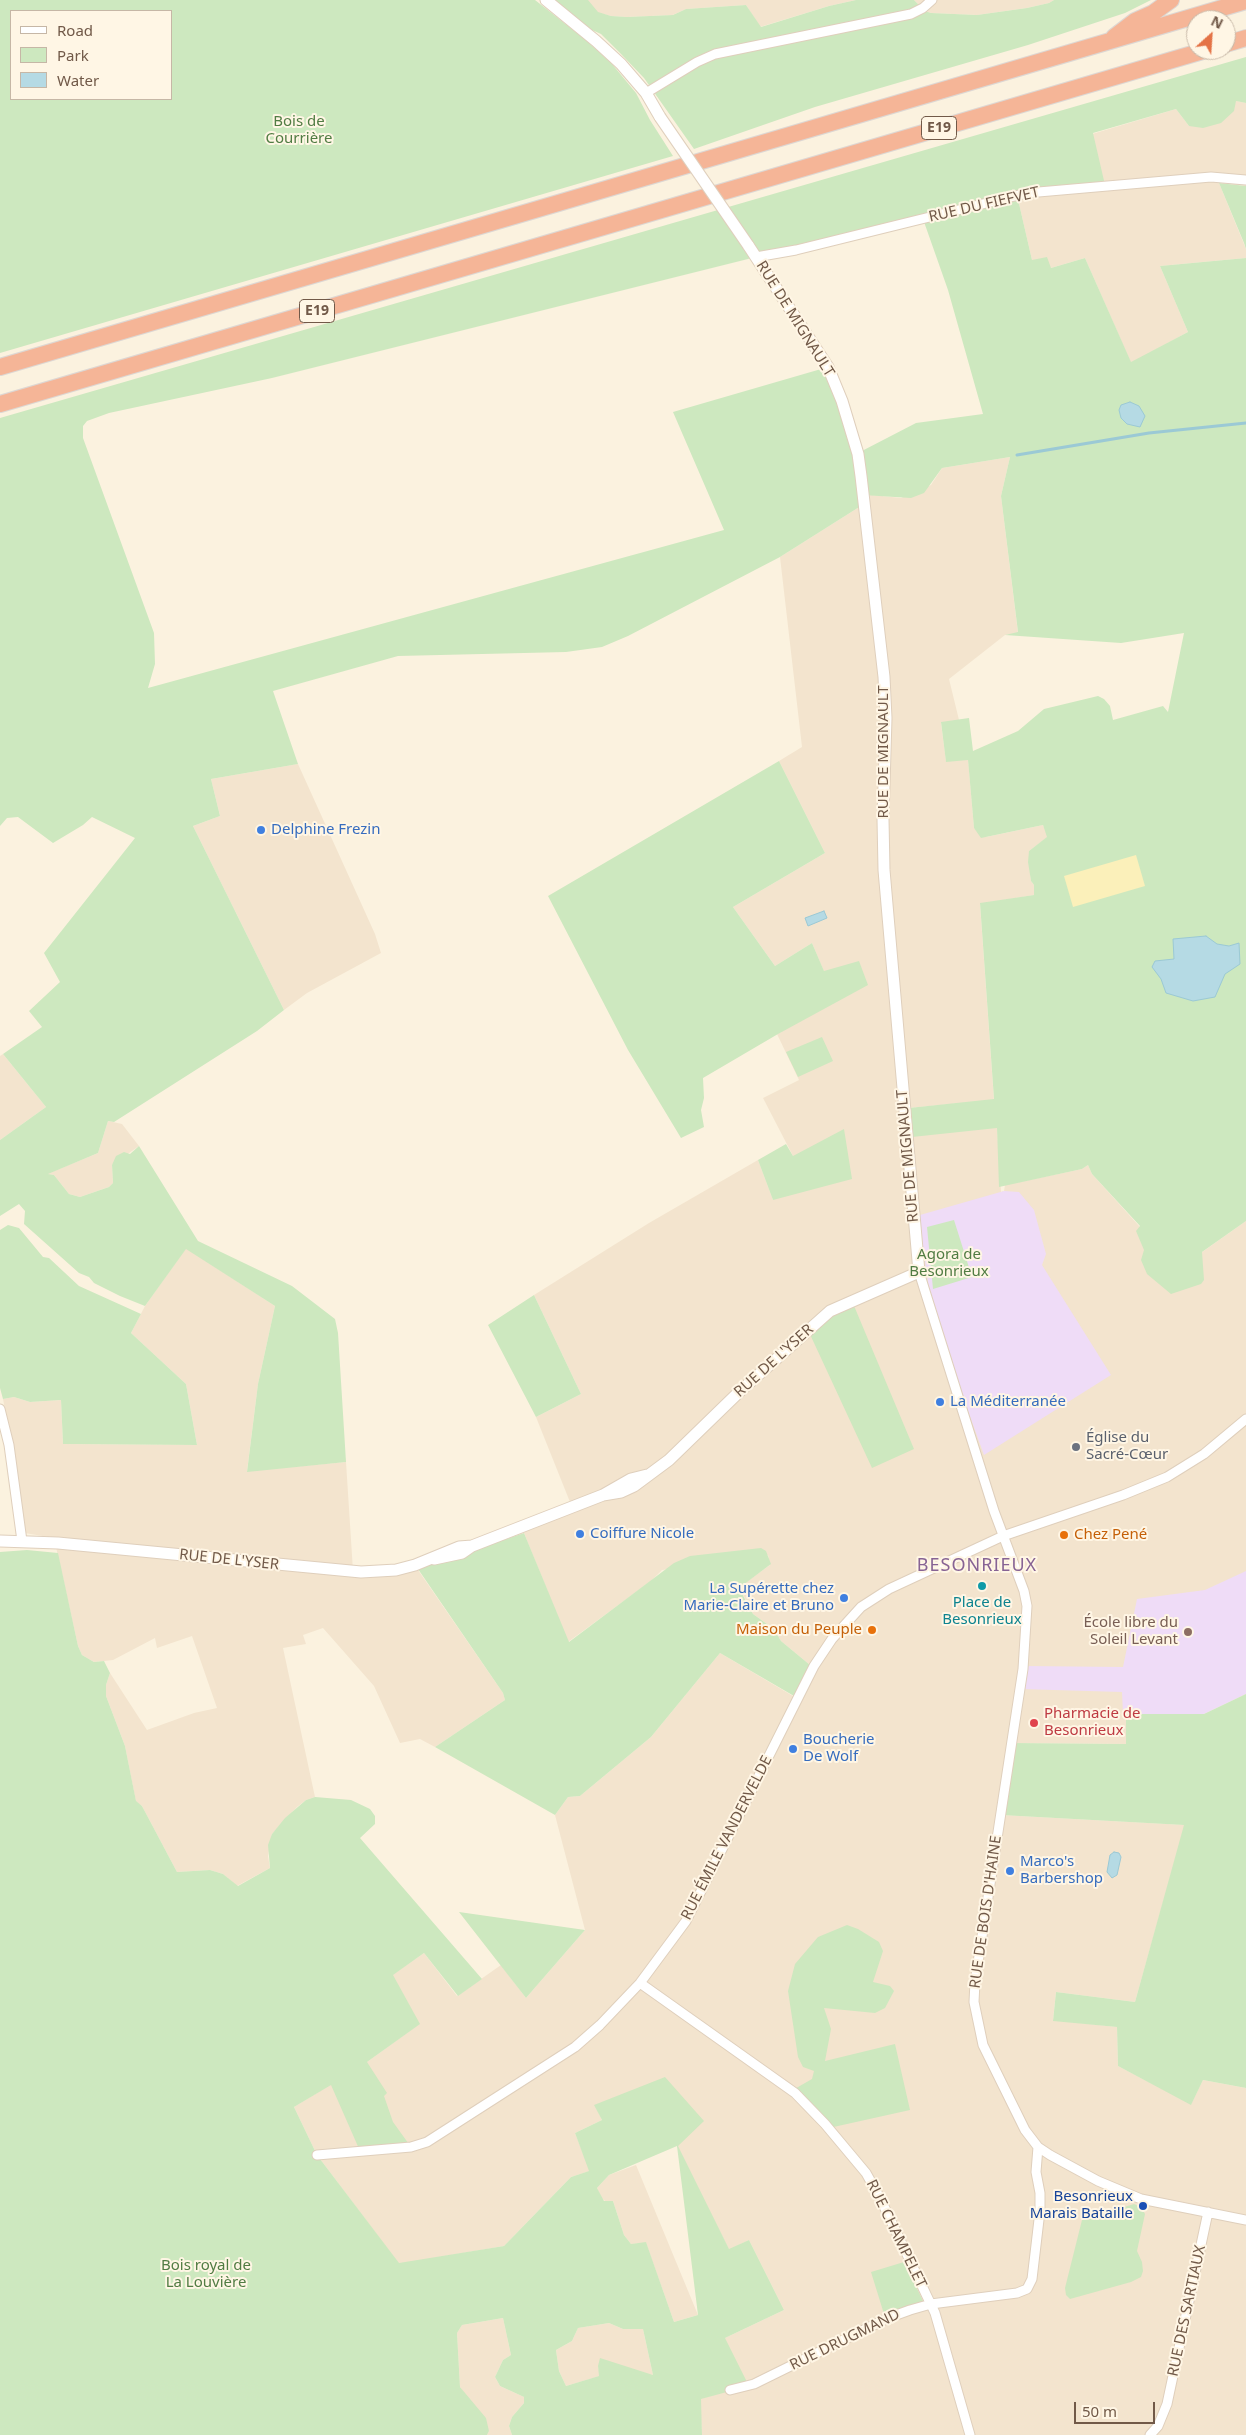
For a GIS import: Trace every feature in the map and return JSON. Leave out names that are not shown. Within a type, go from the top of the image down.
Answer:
[{"type":"highway","points":[[1106,43],[1135,21],[1153,13],[1171,0]]},
{"type":"highway","name":"E19","points":[[0,367],[1246,1]]},
{"type":"highway","name":"E19","points":[[0,404],[1186,56]]},
{"type":"street","name":"RUE DE MIGNAULT","points":[[546,0],[621,64],[646,93],[660,117],[756,257],[828,367],[842,401],[858,454],[884,677],[886,718],[883,819],[884,870],[919,1272],[1003,1536]]},
{"type":"street","points":[[646,93],[697,62],[715,54],[911,14],[932,0]]},
{"type":"street","name":"RUE DU FIEFVET","points":[[756,257],[805,248],[1027,193],[1211,177],[1246,180]]},
{"type":"street","name":"RUE DE L'YSER","points":[[0,1541],[22,1541],[361,1572],[396,1570],[462,1553],[472,1546],[603,1495],[631,1479],[647,1475],[679,1451],[737,1394],[830,1312],[919,1272]]},
{"type":"street","points":[[0,1409],[9,1445],[22,1541]]},
{"type":"street","name":"RUE ÉMILE VANDERVELDE","points":[[317,2155],[411,2147],[432,2139],[575,2046],[600,2025],[640,1983],[674,1940],[695,1906],[814,1666],[832,1639],[857,1611],[889,1589],[1003,1536],[1123,1495],[1167,1477],[1204,1454],[1246,1419]]},
{"type":"street","name":"RUE DE BOIS D'HAINE","points":[[1003,1536],[1024,1591],[1027,1631],[1023,1669],[975,1982],[974,2002],[983,2045],[1025,2130],[1038,2147],[1098,2181],[1125,2193],[1157,2203],[1246,2220]]},
{"type":"street","name":"RUE CHAMPELET","points":[[640,1983],[795,2093],[825,2124],[866,2173],[931,2304],[970,2435]]},
{"type":"street","name":"RUE DRUGMAND","points":[[730,2390],[754,2384],[888,2318],[931,2304],[1017,2293],[1028,2289],[1040,2211],[1040,2193],[1036,2172],[1038,2147]]},
{"type":"street","name":"RUE DES SARTIAUX","points":[[1150,2435],[1158,2426],[1167,2404],[1208,2212]]},
{"type":"shaded area","points":[[546,0],[856,0],[829,6],[760,27],[746,5],[686,9],[673,15],[627,17],[611,16]]},
{"type":"shaded area","points":[[914,0],[1054,0],[1027,8],[977,15],[931,13],[925,11]]},
{"type":"shaded area","points":[[1236,101],[1246,103],[1246,186],[1219,183],[1246,249],[1246,258],[1160,266],[1188,332],[1131,363],[1085,258],[1051,268],[1032,260],[1017,195],[1092,134],[1176,109],[1189,126]]},
{"type":"shaded area","points":[[1010,457],[1001,496],[1018,633],[1005,635],[949,679],[959,720],[941,723],[946,761],[968,759],[974,828],[986,837],[1043,825],[1048,837],[1029,851],[1034,895],[980,904],[994,1100],[909,1108],[997,1128],[1001,1192],[1004,1191],[1005,1185],[1082,1169],[1088,1165],[1092,1174],[1140,1227],[1174,1272],[1246,1221],[1246,1694],[1126,1744],[1012,1743],[1001,1815],[1185,1825],[1135,2002],[1056,1992],[1053,2020],[1117,2027],[1118,2066],[1191,2104],[1203,2080],[1246,2088],[1246,2435],[702,2435],[700,2399],[730,2390],[725,2338],[784,2310],[749,2240],[729,2250],[677,2146],[595,2105],[602,2120],[575,2133],[590,2171],[571,2177],[504,2246],[399,2264],[317,2155],[294,2107],[367,2062],[419,2024],[392,1975],[424,1953],[457,1996],[501,1965],[526,1998],[585,1930],[555,1815],[568,1797],[580,1796],[651,1737],[720,1653],[793,1696],[810,1665],[781,1641],[774,1629],[753,1614],[739,1587],[770,1565],[768,1555],[662,1570],[651,1581],[568,1642],[524,1533],[418,1570],[503,1693],[505,1700],[435,1747],[420,1739],[400,1743],[374,1686],[323,1628],[303,1635],[306,1644],[283,1648],[315,1797],[306,1800],[297,1807],[272,1834],[268,1856],[270,1868],[237,1886],[223,1874],[210,1870],[177,1872],[142,1806],[136,1802],[125,1746],[106,1696],[106,1685],[110,1673],[147,1730],[194,1713],[217,1708],[192,1636],[157,1648],[155,1638],[113,1660],[94,1662],[82,1655],[78,1646],[54,1538],[25,1533],[3,1399],[14,1397],[30,1402],[61,1400],[63,1444],[197,1445],[186,1384],[131,1333],[145,1306],[186,1248],[275,1306],[258,1384],[247,1471],[346,1462],[353,1571],[396,1570],[572,1507],[536,1417],[581,1394],[534,1295],[649,1223],[758,1160],[773,1200],[793,1156],[763,1098],[799,1080],[777,1034],[836,1000],[812,943],[775,966],[733,907],[825,853],[779,761],[802,747],[780,557],[864,504],[863,494],[901,498],[931,485],[942,468]]},
{"type":"shaded area","points":[[298,764],[375,934],[381,953],[307,993],[284,1010],[193,826],[220,816],[211,779]]},
{"type":"shaded area","points":[[3,1054],[46,1107],[0,1140],[0,1056]]},
{"type":"shaded area","points":[[108,1121],[122,1124],[139,1146],[112,1165],[113,1183],[109,1187],[80,1197],[69,1194],[54,1175],[47,1174],[98,1153]]},
{"type":"shaded area","points":[[1004,1191],[1019,1192],[1034,1210],[1046,1254],[1042,1265],[1111,1375],[984,1455],[956,1378],[930,1296],[919,1220],[920,1215]]},
{"type":"shaded area","name":"École libre du Soleil Levant","points":[[1246,1571],[1246,1694],[1204,1714],[1123,1714],[1122,1692],[1020,1689],[1023,1666],[1123,1667],[1137,1599],[1205,1590]]},
{"type":"shaded area","points":[[636,2165],[698,2315],[674,2322],[646,2243],[631,2244],[624,2235],[613,2201],[608,2203],[601,2198],[597,2188],[609,2175]]},
{"type":"shaded area","points":[[503,2318],[511,2355],[503,2360],[495,2377],[500,2386],[524,2397],[524,2403],[512,2417],[509,2426],[512,2435],[487,2435],[489,2431],[460,2387],[457,2333],[462,2325]]},
{"type":"shaded area","points":[[609,2323],[623,2329],[643,2329],[653,2375],[598,2366],[600,2376],[566,2386],[559,2371],[556,2350],[572,2341],[578,2328]]},
{"type":"green space","name":"Bois de Courrière","points":[[0,0],[535,0],[587,41],[612,64],[636,93],[650,120],[673,156],[0,353]]},
{"type":"green space","points":[[546,0],[588,0],[598,12],[611,16],[627,17],[673,15],[686,9],[746,5],[761,27],[829,6],[856,0],[914,0],[925,11],[931,13],[977,15],[1027,8],[1054,0],[1151,0],[1125,13],[1028,45],[815,107],[694,149],[644,78],[621,54],[601,34],[574,22]]},
{"type":"green space","points":[[1246,57],[1246,103],[1236,101],[1234,111],[1221,123],[1203,128],[1189,126],[1176,109],[1093,133],[1105,185],[1017,195],[1032,260],[1047,257],[1051,268],[1085,258],[1131,362],[1188,332],[1160,266],[1246,258],[1246,1221],[1202,1252],[1204,1280],[1201,1284],[1171,1294],[1147,1274],[1141,1260],[1144,1250],[1136,1231],[1140,1226],[1092,1174],[1088,1165],[1082,1169],[999,1187],[997,1128],[912,1137],[909,1108],[994,1099],[980,903],[1034,895],[1034,885],[1031,881],[1028,862],[1029,851],[1047,837],[1043,825],[981,838],[974,828],[968,760],[946,762],[941,722],[969,718],[973,751],[1018,731],[1044,709],[1098,696],[1104,699],[1110,706],[1113,720],[1163,706],[1168,712],[1184,633],[1121,643],[1005,635],[1018,632],[1001,496],[1010,457],[942,468],[924,493],[911,498],[863,495],[864,504],[780,557],[628,636],[602,647],[566,652],[398,656],[273,691],[298,764],[211,779],[220,816],[193,826],[284,1010],[257,1031],[114,1122],[108,1121],[98,1153],[48,1174],[54,1175],[69,1194],[80,1197],[109,1187],[113,1183],[112,1165],[116,1156],[124,1152],[130,1154],[139,1146],[198,1241],[292,1286],[335,1319],[338,1333],[346,1462],[247,1472],[258,1384],[275,1306],[186,1249],[145,1306],[94,1283],[89,1277],[79,1273],[24,1224],[25,1211],[19,1204],[0,1216],[0,1140],[46,1107],[3,1054],[42,1027],[29,1011],[60,982],[44,953],[135,838],[92,817],[83,825],[53,843],[18,817],[7,818],[0,826],[0,418]],"holes":[[[923,219],[948,290],[983,414],[916,423],[858,453],[828,367],[673,412],[724,530],[148,688],[155,664],[154,633],[83,438],[83,426],[87,421],[109,413],[272,378],[756,257]]]},
{"type":"green space","points":[[1219,183],[1246,186],[1246,249],[1244,243]]},
{"type":"green space","points":[[779,761],[825,853],[733,907],[775,966],[812,943],[824,971],[859,961],[868,985],[778,1034],[703,1078],[704,1098],[701,1110],[704,1127],[681,1138],[628,1050],[548,896]]},
{"type":"green space","points":[[822,1037],[833,1061],[798,1077],[786,1052]]},
{"type":"green space","points":[[844,1129],[852,1179],[773,1200],[758,1160],[786,1144],[793,1156]]},
{"type":"green space","name":"Agora de Besonrieux","points":[[954,1220],[972,1277],[933,1289],[927,1227]]},
{"type":"green space","points":[[8,1225],[19,1228],[43,1257],[49,1258],[79,1286],[141,1314],[131,1333],[186,1384],[197,1445],[63,1444],[61,1400],[30,1402],[14,1397],[3,1399],[0,1388],[0,1230]]},
{"type":"green space","points":[[534,1295],[581,1394],[536,1417],[488,1325]]},
{"type":"green space","points":[[852,1301],[914,1449],[872,1468],[808,1330]]},
{"type":"green space","points":[[524,1533],[569,1642],[674,1563],[690,1556],[761,1548],[766,1551],[771,1564],[739,1588],[753,1614],[774,1629],[781,1641],[810,1665],[794,1696],[720,1653],[651,1737],[580,1796],[568,1797],[555,1815],[435,1747],[505,1700],[503,1693],[418,1569]]},
{"type":"green space","name":"Bois royal de La Louvière","points":[[27,1550],[58,1553],[78,1646],[82,1655],[94,1662],[104,1661],[110,1673],[106,1685],[106,1696],[125,1746],[136,1801],[142,1806],[177,1872],[210,1870],[223,1874],[238,1886],[270,1868],[268,1845],[272,1834],[285,1818],[306,1800],[315,1797],[351,1800],[370,1809],[375,1816],[375,1824],[360,1838],[482,1979],[458,1996],[424,1953],[393,1975],[420,2024],[367,2062],[387,2093],[384,2096],[393,2122],[411,2147],[360,2151],[331,2085],[294,2107],[317,2155],[399,2263],[504,2246],[571,2177],[589,2171],[575,2133],[602,2120],[594,2105],[665,2077],[704,2121],[678,2146],[729,2249],[749,2240],[784,2310],[725,2338],[749,2386],[701,2399],[702,2435],[512,2435],[509,2426],[512,2417],[524,2403],[524,2397],[500,2386],[495,2377],[503,2360],[511,2355],[503,2318],[462,2325],[457,2333],[460,2387],[486,2418],[489,2431],[487,2435],[0,2435],[0,1552]],"holes":[[[677,2146],[698,2315],[674,2322],[646,2242],[631,2244],[624,2235],[613,2201],[604,2201],[597,2188],[609,2175]],[[609,2323],[623,2329],[643,2329],[653,2375],[600,2358],[598,2366],[599,2376],[566,2386],[559,2371],[556,2350],[572,2341],[578,2328]]]},
{"type":"green space","points":[[1246,1694],[1246,2088],[1203,2080],[1191,2105],[1118,2066],[1117,2027],[1053,2021],[1056,1992],[1135,2002],[1184,1825],[1001,1815],[1012,1743],[1126,1744],[1126,1714],[1204,1714]]},
{"type":"green space","points":[[459,1912],[585,1930],[526,1998]]},
{"type":"green space","points":[[847,1925],[858,1929],[879,1942],[883,1951],[873,1982],[890,1986],[894,1991],[885,2008],[875,2013],[824,2008],[831,2029],[825,2061],[895,2044],[910,2110],[829,2128],[791,2091],[812,2079],[814,2071],[803,2067],[798,2057],[788,1991],[795,1964],[818,1937]]},
{"type":"green space","points":[[1134,2204],[1141,2207],[1145,2214],[1137,2251],[1142,2262],[1143,2271],[1141,2277],[1131,2282],[1070,2299],[1066,2295],[1065,2288],[1082,2220]]},
{"type":"green space","points":[[904,2262],[923,2301],[884,2314],[871,2272]]},
{"type":"sand","points":[[1136,855],[1145,886],[1073,907],[1064,876]]},
{"type":"water","points":[[1130,402],[1139,406],[1145,416],[1140,427],[1127,424],[1121,418],[1119,410],[1121,405]]},
{"type":"water","points":[[824,911],[827,918],[808,926],[805,918]]},
{"type":"water","points":[[1206,936],[1217,944],[1229,946],[1239,943],[1240,964],[1225,974],[1215,997],[1193,1001],[1166,993],[1161,979],[1152,967],[1155,961],[1174,959],[1173,939]]},
{"type":"water","points":[[1114,1852],[1119,1853],[1121,1857],[1117,1875],[1112,1878],[1107,1872],[1110,1855]]},
{"type":"waterway","points":[[1017,455],[1149,433],[1246,423]]},
{"type":"place","name":"Delphine Frezin","points":[[261,830]]},
{"type":"place","name":"La Méditerranée","points":[[940,1402]]},
{"type":"place","name":"Église du Sacré-Cœur","points":[[1076,1447]]},
{"type":"place","name":"Coiffure Nicole","points":[[580,1534]]},
{"type":"place","name":"Chez Pené","points":[[1064,1535]]},
{"type":"place","name":"Place de Besonrieux","points":[[982,1586]]},
{"type":"place","name":"La Supérette chez Marie-Claire et Bruno","points":[[844,1598]]},
{"type":"place","name":"Maison du Peuple","points":[[872,1630]]},
{"type":"place","name":"École libre du Soleil Levant","points":[[1188,1632]]},
{"type":"place","name":"Pharmacie de Besonrieux","points":[[1034,1723]]},
{"type":"place","name":"Boucherie De Wolf","points":[[793,1749]]},
{"type":"place","name":"Marco's Barbershop","points":[[1010,1871]]},
{"type":"place","name":"Besonrieux Marais Bataille","points":[[1143,2206]]},
{"type":"district","name":"BESONRIEUX","points":[[977,1566]]}]
